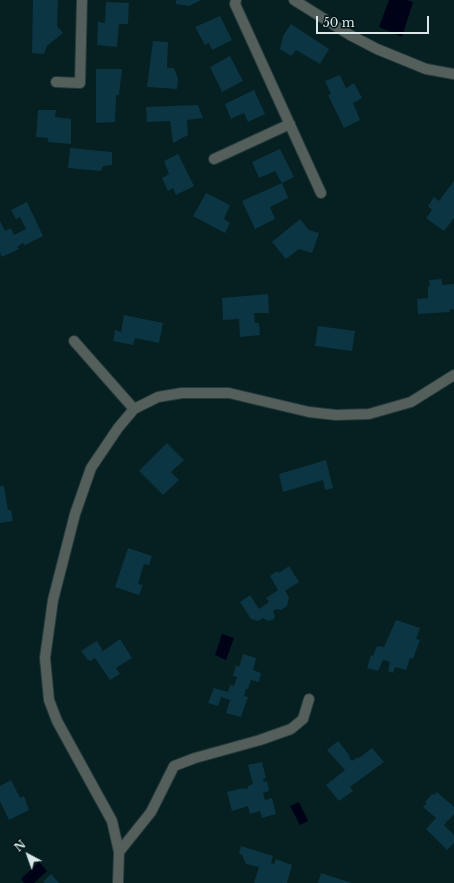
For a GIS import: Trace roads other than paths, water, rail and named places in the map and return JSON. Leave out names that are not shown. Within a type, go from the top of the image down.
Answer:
[{"type":"street","points":[[56,82],[80,83],[82,0]]},
{"type":"street","points":[[236,0],[235,4],[321,193]]},
{"type":"street","points":[[294,0],[350,35],[377,49],[426,69],[454,74]]},
{"type":"street","points":[[214,159],[290,124]]},
{"type":"street","points":[[74,341],[134,409]]},
{"type":"street","points":[[118,883],[119,852],[112,821],[57,721],[49,700],[45,658],[53,600],[75,514],[92,468],[118,428],[134,409],[158,397],[182,393],[229,392],[309,412],[336,415],[369,414],[411,402],[454,375]]},
{"type":"street","points":[[119,852],[151,812],[174,766],[195,758],[260,740],[291,729],[303,719],[309,699]]},
{"type":"water","points":[[389,0],[407,0],[413,2],[402,37],[379,27]]},
{"type":"water","points":[[222,634],[234,638],[226,660],[215,655]]},
{"type":"water","points":[[299,802],[308,821],[300,825],[290,806]]},
{"type":"water","points":[[39,862],[47,871],[34,883],[24,883],[21,879]]}]
